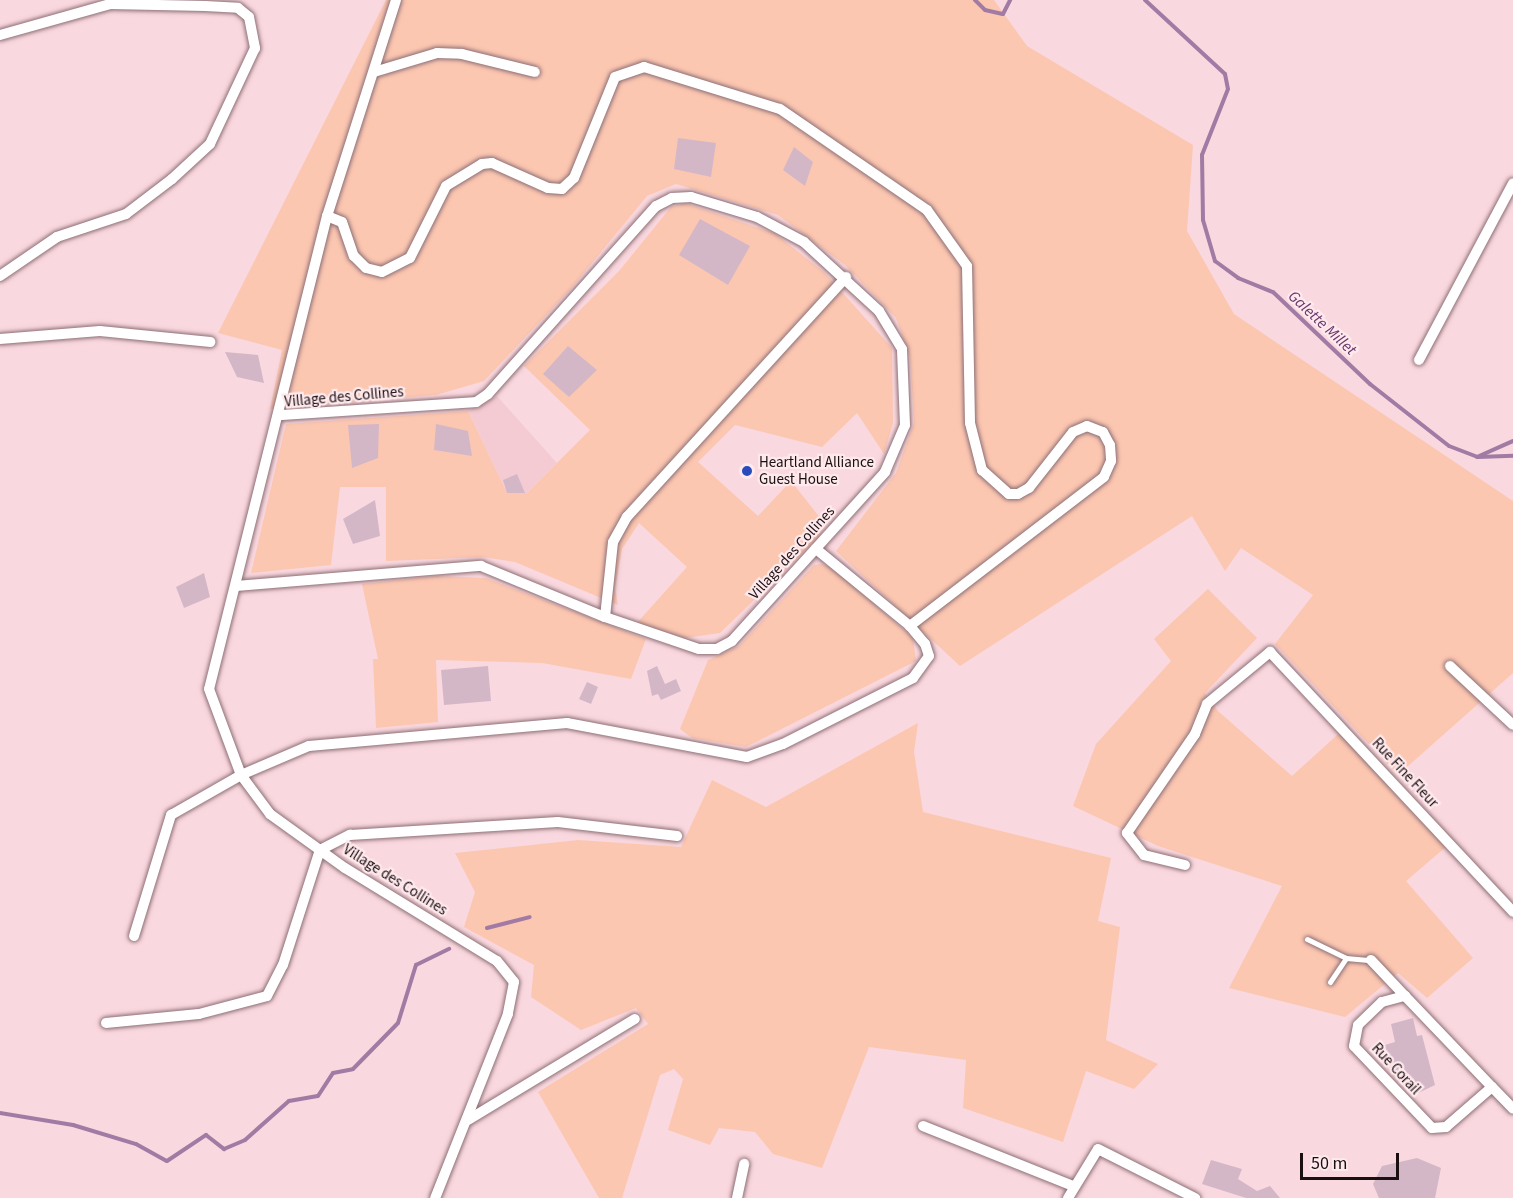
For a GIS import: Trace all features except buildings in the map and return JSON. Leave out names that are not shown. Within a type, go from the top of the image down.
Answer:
[{"type":"street","points":[[279,415],[327,216],[396,0]]},
{"type":"street","points":[[0,35],[110,4],[205,6],[238,8],[249,17],[255,48],[210,144],[172,179],[126,214],[57,237],[0,276]]},
{"type":"street","points":[[374,72],[437,53],[462,54],[535,72]]},
{"type":"street","points":[[327,216],[342,222],[354,256],[366,268],[382,272],[410,258],[446,186],[482,164],[492,163],[548,188],[562,189],[574,178],[615,77],[644,67],[780,109],[927,210],[967,266],[970,423],[982,471],[1009,494],[1018,494],[1029,488],[1073,432],[1087,426],[1103,432],[1110,445],[1111,461],[1104,477],[910,626]]},
{"type":"street","points":[[1419,360],[1513,183]]},
{"type":"street","name":"Village des Collines","points":[[236,586],[481,566],[605,617],[699,650],[717,649],[732,641],[885,472],[905,425],[902,349],[893,328],[846,277],[779,227],[691,197],[672,198],[656,206],[488,394],[476,402],[279,415],[208,689],[241,775],[270,814],[320,850],[497,961],[514,982],[508,1014],[468,1120],[435,1198]]},
{"type":"street","points":[[605,617],[613,542],[627,517],[846,277]]},
{"type":"street","points":[[0,339],[100,331],[210,342]]},
{"type":"street","points":[[134,936],[171,815],[241,775],[309,746],[567,723],[747,758],[783,744],[913,678],[929,656],[910,626],[816,549]]},
{"type":"street","name":"Rue Fine Fleur","points":[[1185,865],[1144,855],[1127,833],[1195,734],[1207,705],[1265,653],[1275,653],[1513,912]]},
{"type":"street","points":[[1450,666],[1513,725]]},
{"type":"street","points":[[106,1023],[200,1014],[267,996],[283,964],[320,850],[350,835],[558,822],[677,836]]},
{"type":"street","points":[[1371,960],[1513,1110]]},
{"type":"street","name":"Rue Corail","points":[[1405,996],[1382,1002],[1358,1025],[1354,1046],[1432,1128],[1446,1126],[1492,1087]]},
{"type":"street","points":[[468,1120],[635,1019]]},
{"type":"street","points":[[923,1126],[1073,1186]]},
{"type":"street","points":[[1068,1198],[1093,1152],[1103,1149],[1195,1198]]},
{"type":"street","points":[[736,1198],[744,1164]]},
{"type":"lane","points":[[1307,939],[1346,958],[1371,960]]},
{"type":"lane","points":[[1330,982],[1346,958]]},
{"type":"shaded area","points":[[386,0],[994,0],[1027,46],[1193,145],[1187,231],[1234,314],[1513,501],[1513,673],[1398,775],[1275,644],[1313,595],[1241,548],[1225,571],[1192,516],[960,666],[836,551],[896,473],[914,423],[910,357],[896,318],[845,265],[778,215],[676,184],[647,196],[569,291],[484,381],[436,395],[270,409],[282,350],[218,333]]},
{"type":"shaded area","points":[[685,203],[774,233],[824,272],[892,348],[893,423],[884,454],[857,413],[822,447],[735,425],[698,462],[758,516],[791,481],[825,524],[820,536],[720,633],[685,638],[636,624],[687,567],[639,523],[622,549],[615,588],[618,605],[515,562],[483,557],[386,561],[386,487],[340,487],[331,565],[251,573],[286,424],[468,411],[507,493],[527,493],[590,430],[524,366],[619,271],[671,207]]},
{"type":"shaded area","points":[[497,396],[557,463],[527,493],[507,493],[468,411]]},
{"type":"shaded area","points":[[822,564],[833,568],[913,638],[916,661],[746,747],[692,738],[680,729],[708,660],[739,646],[814,565]]},
{"type":"shaded area","points":[[436,576],[486,578],[646,639],[631,679],[542,663],[436,660],[438,722],[376,728],[373,659],[378,659],[362,584]]},
{"type":"shaded area","points":[[1208,589],[1257,638],[1205,693],[1218,711],[1292,776],[1346,727],[1454,840],[1406,881],[1473,958],[1427,998],[1398,973],[1345,1017],[1229,988],[1282,886],[1158,846],[1073,806],[1096,744],[1171,661],[1154,639]]},
{"type":"shaded area","points":[[918,723],[914,752],[923,812],[1111,858],[1098,921],[1120,927],[1106,1040],[1158,1064],[1134,1089],[1086,1071],[1063,1142],[963,1108],[966,1060],[869,1047],[822,1168],[773,1154],[755,1132],[719,1128],[710,1145],[668,1130],[683,1079],[674,1069],[660,1075],[622,1198],[599,1198],[538,1092],[648,1024],[636,1008],[581,1030],[531,997],[534,965],[464,927],[475,892],[455,853],[578,840],[681,847],[712,780],[766,807]]},
{"type":"waterway","name":"Galette Millet","points":[[975,0],[985,10],[1003,14],[1010,0]]},
{"type":"waterway","name":"Galette Millet","points":[[1145,0],[1225,74],[1228,89],[1202,155],[1203,220],[1215,261],[1238,278],[1273,292],[1370,384],[1449,446],[1477,457],[1513,441]]},
{"type":"waterway","points":[[1478,457],[1513,456]]},
{"type":"waterway","points":[[487,928],[530,917]]},
{"type":"waterway","points":[[0,1113],[73,1125],[136,1144],[167,1161],[206,1135],[224,1149],[245,1140],[289,1101],[318,1096],[333,1073],[353,1069],[398,1023],[416,965],[449,949]]},
{"type":"place","name":"Heartland Alliance Guest House","points":[[747,471]]}]
